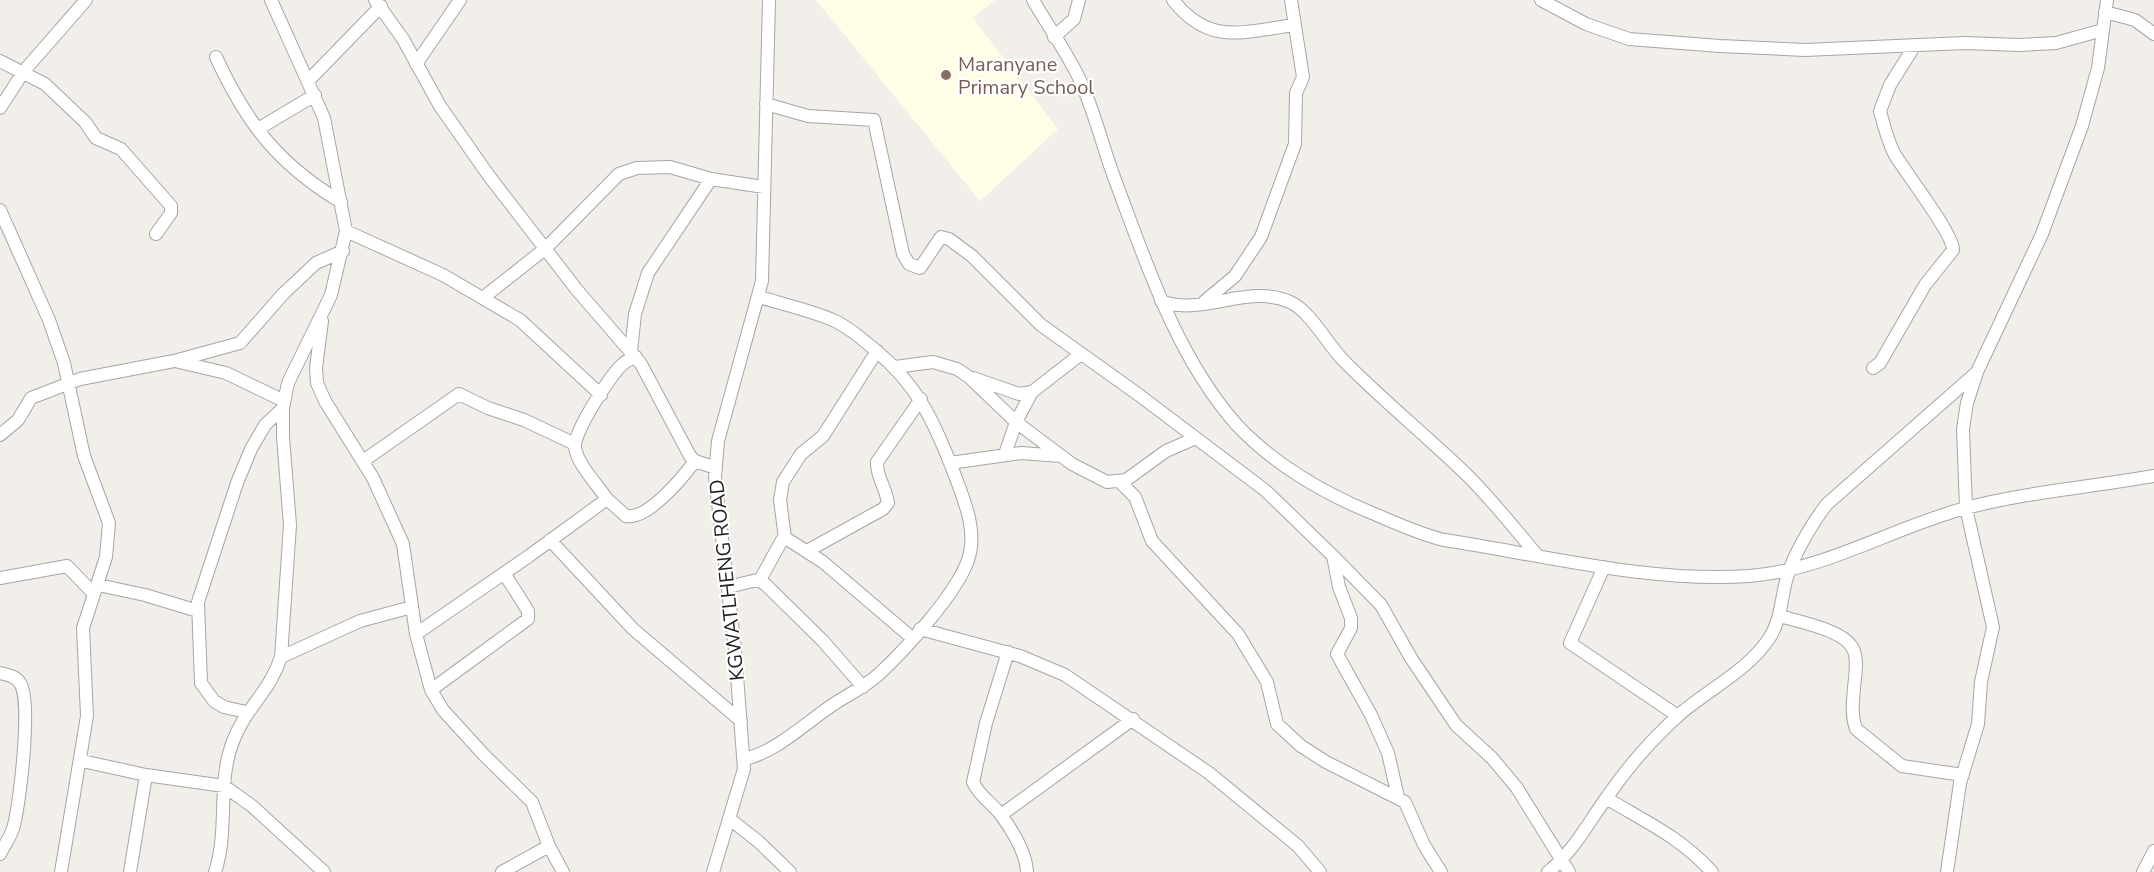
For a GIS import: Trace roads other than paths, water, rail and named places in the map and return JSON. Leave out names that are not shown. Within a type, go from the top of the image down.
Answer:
[{"type":"street","points":[[0,108],[24,71],[86,0]]},
{"type":"street","points":[[216,872],[224,819],[226,766],[232,744],[246,712],[274,678],[281,657],[290,510],[283,437],[284,404],[288,383],[322,315],[343,251],[346,231],[324,118],[271,0]]},
{"type":"street","name":"KGWATLHENG ROAD","points":[[713,872],[742,783],[745,759],[716,468],[718,441],[759,297],[763,267],[770,0]]},
{"type":"street","points":[[1033,0],[1084,89],[1161,301],[1186,349],[1222,406],[1237,425],[1318,488],[1348,503],[1426,536],[1604,567],[1702,576],[1751,576],[1789,569],[1966,508],[2154,476]]},
{"type":"street","points":[[1054,37],[1067,28],[1074,19],[1079,0]]},
{"type":"street","points":[[1173,0],[1187,16],[1214,32],[1242,32],[1294,26]]},
{"type":"street","points":[[1202,303],[1224,288],[1249,258],[1261,237],[1286,174],[1295,144],[1296,93],[1303,77],[1291,0]]},
{"type":"street","points":[[1541,0],[1586,24],[1629,39],[1805,50],[1915,45],[2056,43],[2103,30]]},
{"type":"street","points":[[416,64],[458,1]]},
{"type":"street","points":[[308,81],[378,3],[403,39],[425,84],[458,133],[578,290],[634,354],[695,461],[716,468]]},
{"type":"street","points":[[1947,872],[1963,775],[1978,724],[1982,682],[1993,627],[1966,508],[1963,429],[1967,403],[1977,372],[2042,234],[2082,126],[2098,68],[2106,6],[2136,20],[2154,34]]},
{"type":"street","points":[[1873,368],[1880,363],[1925,285],[1953,250],[1950,235],[1895,154],[1880,111],[1890,85],[1915,45]]},
{"type":"street","points":[[216,57],[237,101],[258,129],[295,171],[341,202]]},
{"type":"street","points":[[0,61],[24,71],[45,84],[85,122],[98,139],[121,149],[171,206],[171,213],[156,234]]},
{"type":"street","points":[[258,129],[315,95]]},
{"type":"street","points":[[766,104],[808,116],[874,120],[903,254],[909,264],[920,268],[942,237],[945,237],[972,256],[1041,325],[1266,491],[1381,605],[1411,658],[1456,725],[1492,758],[1517,788],[1569,872]]},
{"type":"street","points":[[484,297],[546,248],[583,213],[606,184],[619,174],[637,168],[663,167],[711,179],[764,187]]},
{"type":"street","points":[[695,461],[677,484],[637,516],[626,516],[607,499],[577,454],[575,444],[580,429],[601,395],[624,362],[634,354],[635,314],[648,273],[711,179]]},
{"type":"street","points":[[0,210],[49,320],[69,385],[84,456],[109,523],[106,557],[82,638],[87,685],[87,716],[82,760],[61,872]]},
{"type":"street","points":[[346,231],[443,274],[484,297],[532,329],[601,395]]},
{"type":"street","points":[[0,435],[18,420],[31,398],[88,376],[174,361],[240,343],[283,294],[316,263],[343,251]]},
{"type":"street","points":[[1161,301],[1176,307],[1254,296],[1291,302],[1300,309],[1335,352],[1382,399],[1470,478],[1537,555]]},
{"type":"street","points":[[745,759],[768,750],[878,675],[916,633],[958,580],[968,561],[971,545],[971,528],[963,497],[950,463],[921,399],[895,367],[850,329],[832,320],[759,297]]},
{"type":"street","points":[[322,315],[316,368],[317,383],[325,401],[373,478],[407,554],[416,634],[431,690],[443,710],[484,755],[532,802],[549,846],[563,872]]},
{"type":"street","points":[[728,587],[760,580],[785,538],[780,500],[783,482],[801,454],[823,436],[877,351]]},
{"type":"street","points":[[1005,454],[1016,422],[1032,392],[1081,354]]},
{"type":"street","points":[[174,361],[226,373],[284,404]]},
{"type":"street","points":[[895,367],[922,362],[943,363],[969,377],[1019,394],[1032,392]]},
{"type":"street","points":[[1548,872],[1562,861],[1632,764],[1678,716],[1746,664],[1768,639],[1780,616],[1789,569],[1816,518],[1827,504],[1977,372]]},
{"type":"street","points":[[969,377],[1016,422],[1061,456],[1101,480],[1119,482],[1130,477],[1166,451],[1197,438]]},
{"type":"street","points":[[363,461],[459,394],[488,408],[524,420],[575,444]]},
{"type":"street","points":[[807,551],[883,509],[888,503],[887,492],[877,469],[877,462],[921,399]]},
{"type":"street","points":[[246,712],[224,707],[214,701],[201,683],[198,611],[202,585],[251,449],[265,425],[284,404]]},
{"type":"street","points":[[950,463],[1005,454],[1061,456]]},
{"type":"street","points":[[1119,482],[1135,497],[1152,541],[1238,634],[1267,682],[1276,724],[1326,762],[1376,789],[1398,797],[1410,809],[1424,845],[1441,872]]},
{"type":"street","points":[[416,634],[607,499]]},
{"type":"street","points":[[785,538],[807,551],[916,633],[1008,652],[1065,675],[1209,773],[1298,846],[1320,872]]},
{"type":"street","points":[[549,540],[633,629],[741,721]]},
{"type":"street","points":[[1333,556],[1339,587],[1351,618],[1351,628],[1337,654],[1371,715],[1388,753],[1398,797]]},
{"type":"street","points":[[0,578],[66,565],[96,590],[145,595],[198,611]]},
{"type":"street","points":[[1604,567],[1570,643],[1678,716]]},
{"type":"street","points":[[431,690],[528,619],[528,610],[504,573]]},
{"type":"street","points":[[760,580],[823,641],[863,687]]},
{"type":"street","points":[[281,657],[360,621],[412,607]]},
{"type":"street","points":[[1780,616],[1830,631],[1842,637],[1853,649],[1856,664],[1852,709],[1856,729],[1902,766],[1963,775]]},
{"type":"street","points":[[1008,652],[986,723],[973,782],[976,789],[1001,815],[1019,846],[1027,872]]},
{"type":"street","points":[[0,673],[11,675],[21,683],[24,694],[25,722],[15,824],[0,854]]},
{"type":"street","points":[[1001,815],[1133,720]]},
{"type":"street","points":[[82,760],[146,775],[224,786],[252,806],[324,872]]},
{"type":"street","points":[[130,872],[146,775]]},
{"type":"street","points":[[1606,798],[1667,831],[1691,850],[1712,872]]},
{"type":"street","points":[[731,820],[759,842],[790,872]]},
{"type":"street","points":[[502,872],[549,846]]},
{"type":"street","points":[[2143,872],[2154,851]]},
{"type":"place","name":"Maranyane Primary School","points":[[946,75]]}]
